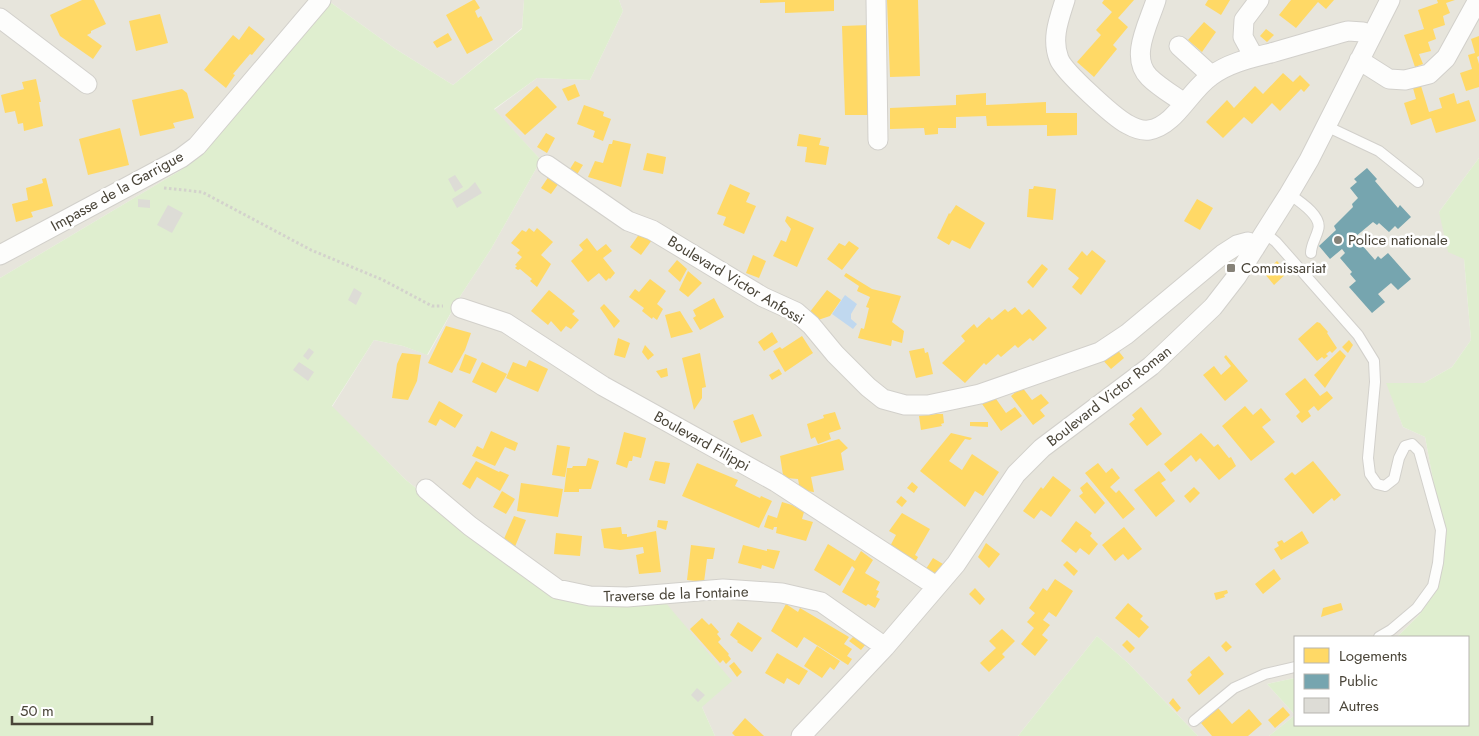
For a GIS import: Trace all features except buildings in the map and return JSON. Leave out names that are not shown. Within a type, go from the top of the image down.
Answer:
[{"type":"street","name":"Impasse de la Garrigue","points":[[0,255],[181,158],[197,146],[321,0]]},
{"type":"street","points":[[876,0],[878,140]]},
{"type":"street","points":[[1066,0],[1055,40],[1059,60],[1074,79],[1126,124],[1147,130],[1160,127],[1169,120],[1194,90],[1211,75],[1233,64],[1348,31],[1372,35]]},
{"type":"street","points":[[1156,0],[1139,59],[1148,76],[1184,103]]},
{"type":"street","points":[[1254,57],[1243,37],[1244,20],[1259,0]]},
{"type":"street","name":"Boulevard Victor Roman","points":[[801,736],[956,564],[1016,474],[1042,448],[1151,366],[1213,307],[1237,276],[1289,194],[1390,0]]},
{"type":"street","points":[[1359,60],[1389,79],[1405,80],[1429,74],[1446,58],[1478,0]]},
{"type":"street","points":[[0,18],[87,84]]},
{"type":"street","points":[[1179,46],[1211,75]]},
{"type":"street","name":"Boulevard Victor Anfossi","points":[[547,165],[628,221],[652,230],[763,296],[796,312],[812,325],[835,354],[868,387],[883,399],[905,405],[928,405],[980,394],[1100,352],[1127,334],[1223,254],[1237,246],[1260,240]]},
{"type":"street","name":"Boulevard Filippi","points":[[461,308],[506,324],[602,386],[776,482],[936,586]]},
{"type":"street","name":"Traverse de la Fontaine","points":[[426,489],[470,526],[557,589],[590,596],[723,589],[782,593],[821,602],[884,646]]},
{"type":"lane","points":[[1326,126],[1379,151],[1418,182]]},
{"type":"lane","points":[[1289,194],[1307,208],[1318,220],[1319,227],[1311,253]]},
{"type":"lane","points":[[1260,240],[1276,242],[1358,335],[1374,361],[1375,382],[1368,458],[1370,474],[1377,484],[1385,486],[1394,479],[1399,458],[1405,446],[1412,444],[1420,451],[1441,530],[1438,562],[1433,586],[1417,608],[1391,630],[1381,636]]},
{"type":"lane","points":[[1194,721],[1234,688],[1265,674],[1294,667]]},
{"type":"path","points":[[164,188],[202,192],[311,250],[383,280],[432,306],[461,308]]},
{"type":"shaded area","points":[[0,0],[524,0],[522,28],[453,85],[394,48],[330,2],[181,170],[0,278]]},
{"type":"shaded area","points":[[619,0],[1479,0],[1479,158],[1439,212],[1464,259],[1471,340],[1452,367],[1424,383],[1387,383],[1403,427],[1425,437],[1435,490],[1446,532],[1437,590],[1419,615],[1398,636],[1294,636],[1294,678],[1267,684],[1294,716],[1269,736],[1198,736],[1128,663],[1097,636],[1018,736],[715,736],[702,707],[589,600],[507,561],[406,480],[332,407],[374,340],[403,346],[428,355],[461,295],[491,249],[541,160],[494,110],[537,78],[590,80],[623,11]]},
{"type":"green space","points":[[524,0],[619,0],[623,11],[590,80],[537,78],[494,109],[541,160],[491,249],[461,295],[427,355],[403,346],[374,340],[332,406],[406,480],[507,561],[551,592],[665,602],[732,681],[702,707],[715,736],[0,736],[0,278],[181,170],[330,2],[394,48],[453,85],[522,29]]},
{"type":"green space","points":[[1479,158],[1479,736],[1269,736],[1294,716],[1294,726],[1469,726],[1469,636],[1398,636],[1419,615],[1437,590],[1446,532],[1435,490],[1425,437],[1403,427],[1386,383],[1424,383],[1452,367],[1471,340],[1464,259],[1448,252],[1439,212]]},
{"type":"green space","points":[[1097,636],[1128,663],[1198,736],[1018,736]]},
{"type":"green space","points":[[1294,678],[1294,714],[1267,684]]},
{"type":"water","points":[[845,295],[857,304],[851,314],[851,319],[857,324],[853,329],[832,314]]},
{"type":"place","name":"Police nationale","points":[[1338,240]]},
{"type":"place","name":"Commissariat","points":[[1231,268]]}]
